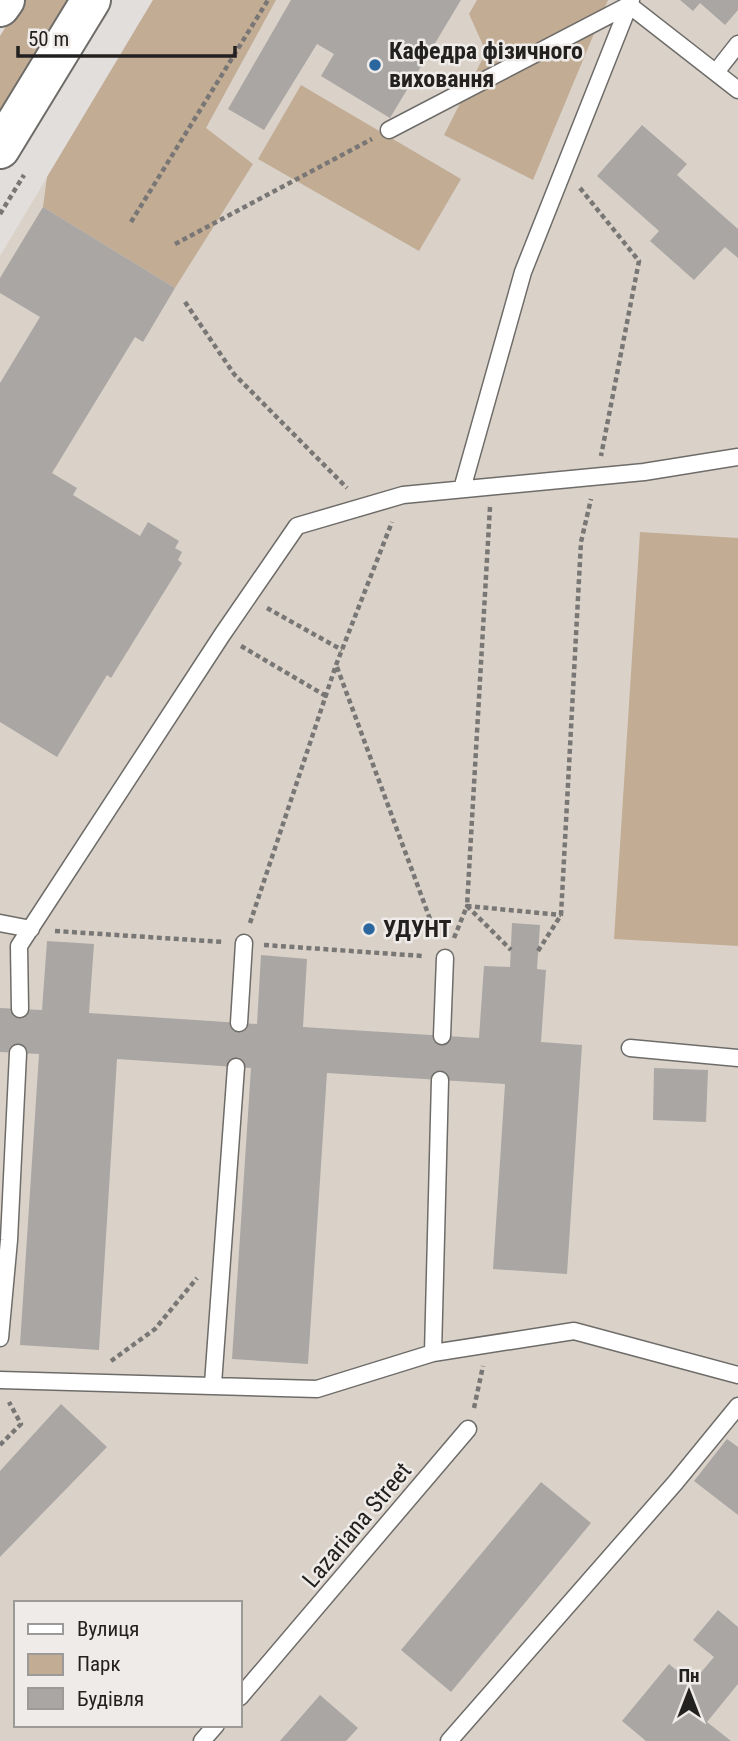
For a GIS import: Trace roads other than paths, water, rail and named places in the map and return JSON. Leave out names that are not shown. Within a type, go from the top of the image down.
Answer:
[{"type":"main road","points":[[0,8],[5,0]]},
{"type":"main road","points":[[0,149],[91,0]]},
{"type":"lane","points":[[630,3],[738,90]]},
{"type":"lane","points":[[389,130],[630,3]]},
{"type":"lane","points":[[462,489],[523,272],[630,3]]},
{"type":"lane","points":[[716,72],[738,44]]},
{"type":"lane","points":[[20,1009],[19,946],[222,635],[297,526],[402,495],[597,477],[738,457]]},
{"type":"lane","points":[[0,923],[32,929]]},
{"type":"lane","points":[[239,1023],[244,943]]},
{"type":"lane","points":[[442,1036],[445,958]]},
{"type":"lane","points":[[630,1048],[738,1058]]},
{"type":"lane","points":[[0,1338],[9,1240],[18,1053]]},
{"type":"lane","points":[[213,1384],[236,1067]]},
{"type":"lane","points":[[433,1353],[440,1080]]},
{"type":"lane","points":[[3,1388],[85,1381],[317,1389],[433,1353],[574,1331],[738,1375]]},
{"type":"lane","points":[[449,1741],[675,1483],[738,1406]]},
{"type":"lane","name":"Lazariana Street","points":[[242,1695],[468,1429]]},
{"type":"lane","points":[[202,1741],[214,1727]]},
{"type":"place","name":"Кафедра фізичного виховання","points":[[375,65]]},
{"type":"place","name":"УДУНТ","points":[[369,929]]}]
